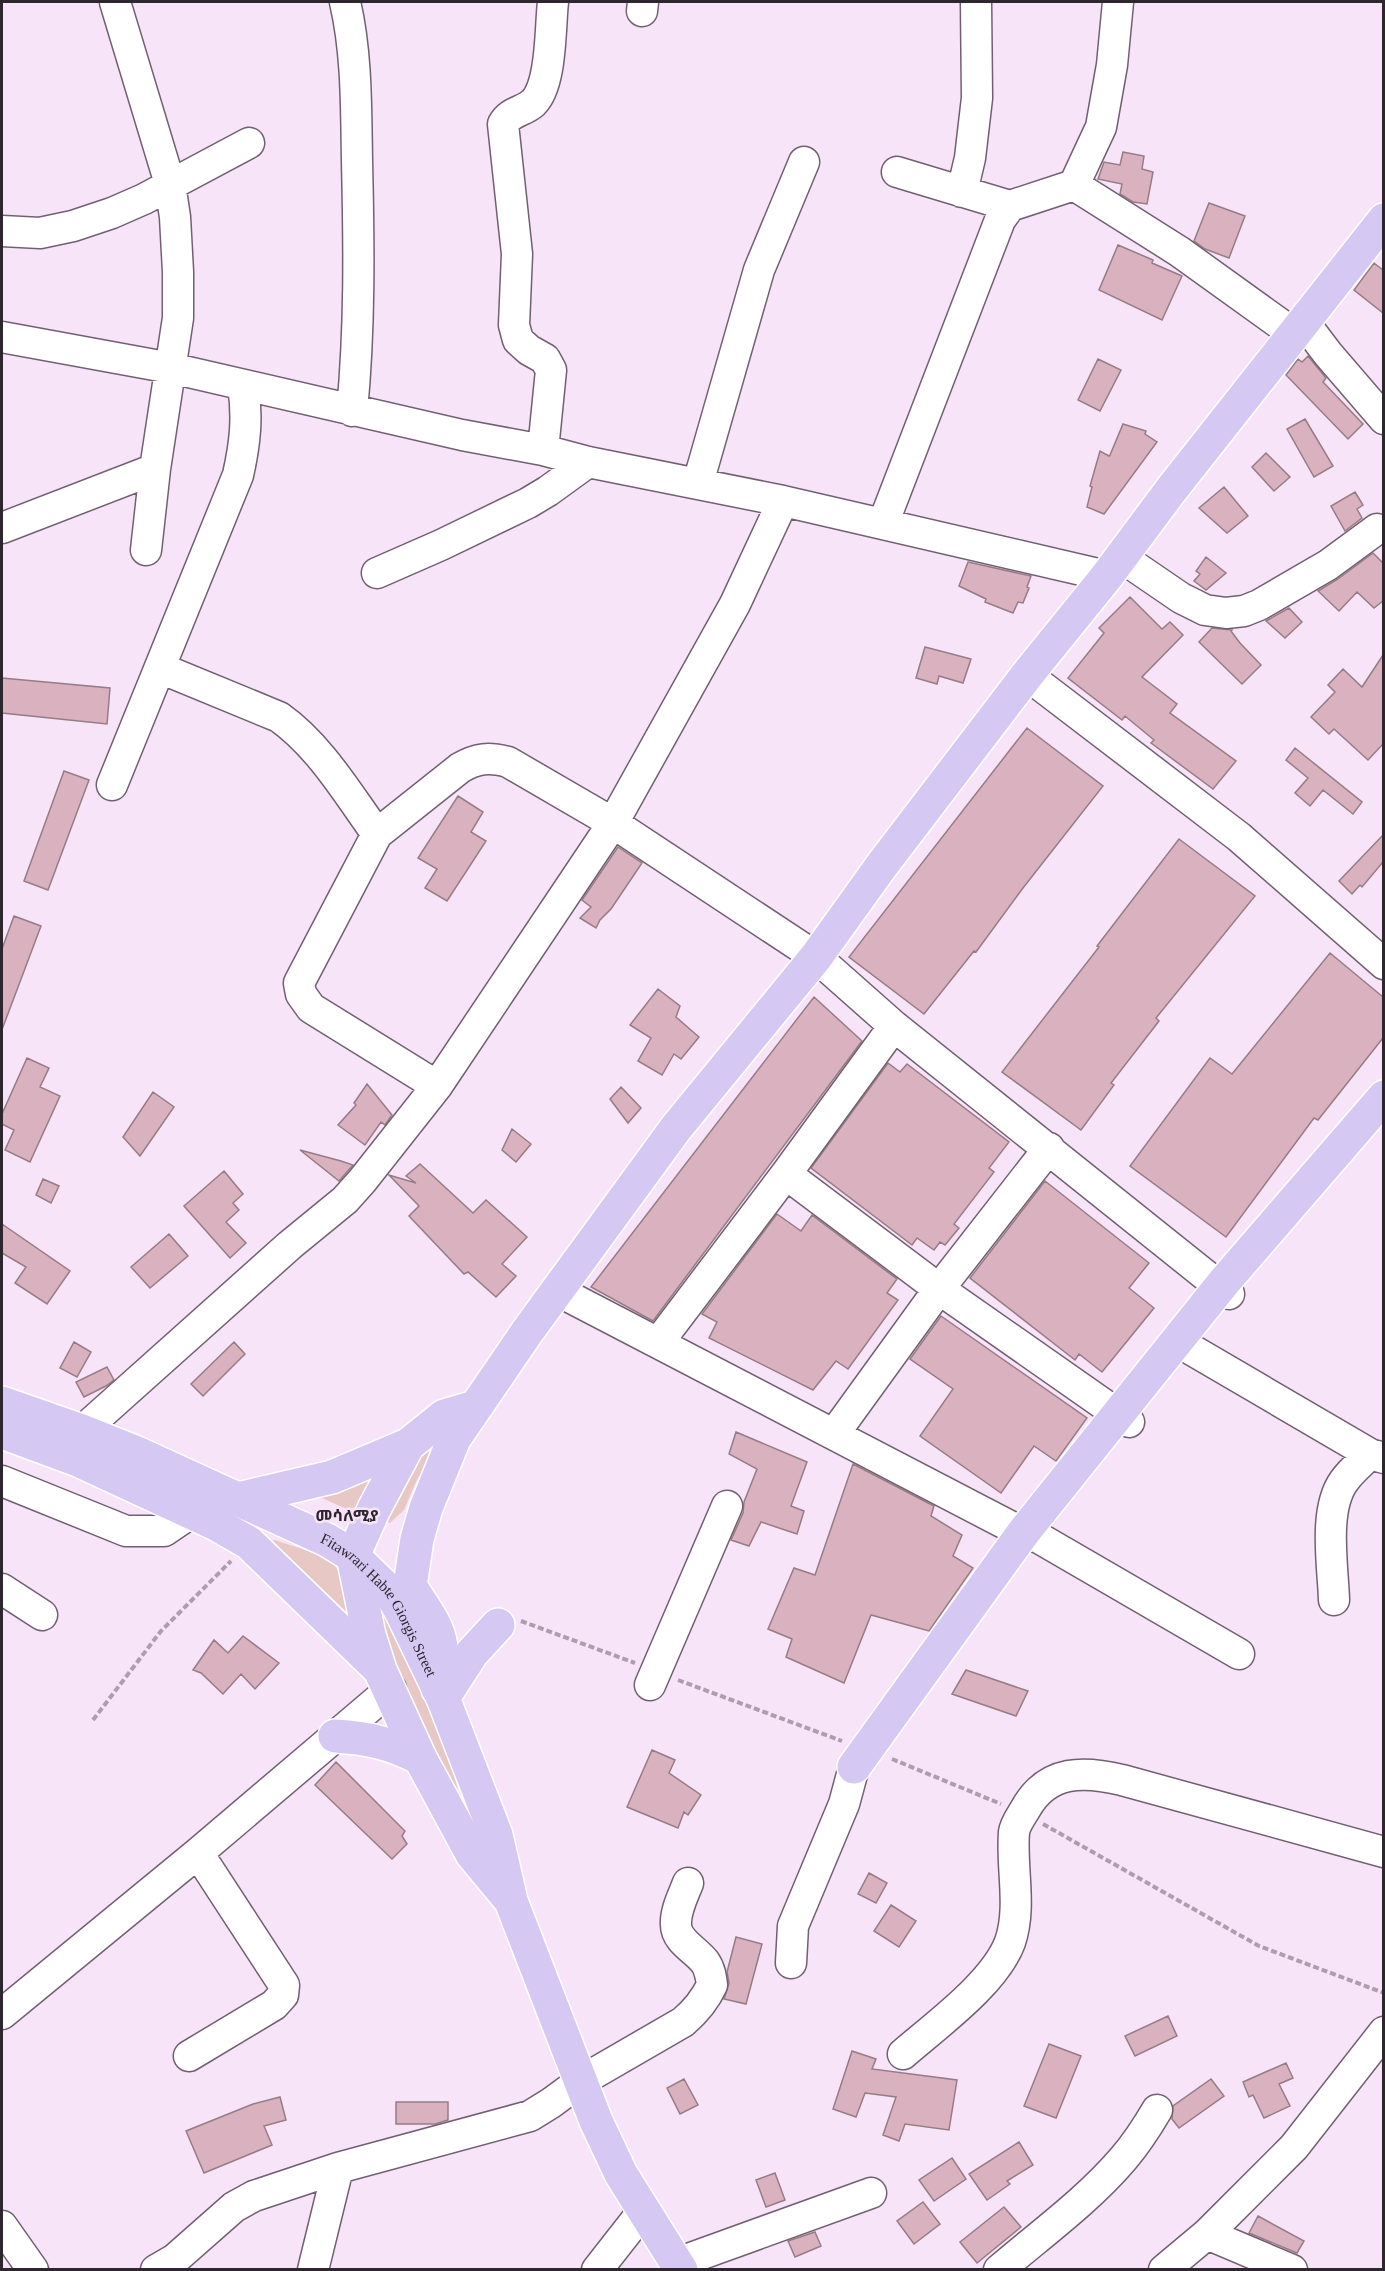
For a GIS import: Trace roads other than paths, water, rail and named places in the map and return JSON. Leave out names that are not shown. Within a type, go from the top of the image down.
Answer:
[{"type":"main road","points":[[441,1694],[443,1664],[438,1629],[410,1586],[417,1539],[426,1508],[454,1439],[676,1128],[816,957],[1027,675],[1114,567],[1171,490],[1383,220]]},
{"type":"main road","points":[[867,1761],[1031,1536],[1225,1290],[1383,1097]]},
{"type":"main road","points":[[1123,1418],[1187,1347],[1225,1290],[1383,1113]]},
{"type":"main road","points":[[238,1498],[332,1477],[408,1445],[444,1416],[475,1407]]},
{"type":"main road","points":[[3,1414],[78,1460],[204,1518],[249,1543],[386,1680]]},
{"type":"main road","name":"Fitawrari Habte Giorgis Street","points":[[3,1414],[82,1431],[238,1498],[327,1540],[353,1556],[390,1592],[441,1694],[496,1835],[511,1901]]},
{"type":"main road","points":[[408,1445],[383,1490],[353,1556],[369,1635],[420,1758],[472,1854],[511,1901],[596,2121],[621,2174],[679,2266]]},
{"type":"main road","points":[[204,1518],[353,1556]]},
{"type":"main road","points":[[441,1694],[472,1653],[498,1624]]},
{"type":"main road","points":[[335,1736],[368,1738],[397,1747],[420,1758]]},
{"type":"street","points":[[115,2],[170,184],[175,217],[178,318],[155,468],[146,550]]},
{"type":"street","points":[[345,2],[349,16],[355,87],[359,259],[357,357],[352,411]]},
{"type":"street","points":[[543,450],[551,370],[545,359],[529,350],[518,340],[514,325],[517,254],[503,124],[507,118],[532,104],[543,90],[553,2]]},
{"type":"street","points":[[962,192],[970,159],[977,98],[976,2]]},
{"type":"street","points":[[897,172],[1010,206],[1074,185],[1101,127],[1112,66],[1118,2]]},
{"type":"street","points":[[2,231],[40,233],[73,226],[112,213],[249,143]]},
{"type":"street","points":[[698,483],[759,270],[804,162]]},
{"type":"street","points":[[1074,185],[1298,328],[1328,354],[1383,419]]},
{"type":"street","points":[[883,524],[1000,220],[1010,206]]},
{"type":"street","points":[[2,337],[171,368],[352,411],[883,524],[1114,567],[1205,610],[1226,613],[1244,611],[1259,605],[1328,565],[1377,529]]},
{"type":"street","points":[[112,784],[238,475],[247,431],[243,386]]},
{"type":"street","points":[[377,573],[528,503],[588,462]]},
{"type":"street","points":[[2,528],[155,468]]},
{"type":"street","points":[[82,1431],[290,1245],[345,1200],[363,1181],[437,1086],[613,823],[735,604],[783,501]]},
{"type":"street","points":[[160,668],[279,717],[289,724],[316,751],[377,834]]},
{"type":"street","points":[[1027,675],[1239,837],[1383,964]]},
{"type":"street","points":[[437,1086],[311,1008],[301,994],[298,983],[377,834],[460,768],[473,760],[487,758],[508,762],[613,823],[816,957],[894,1026],[1225,1290]]},
{"type":"street","points":[[658,1343],[894,1026]]},
{"type":"street","points":[[834,1434],[939,1288],[1049,1148]]},
{"type":"street","points":[[786,1174],[939,1288],[1123,1418]]},
{"type":"street","points":[[558,1291],[1031,1536],[1239,1654]]},
{"type":"street","points":[[1187,1347],[1377,1456],[1344,1480],[1333,1507],[1331,1522],[1334,1600]]},
{"type":"street","points":[[2,1481],[126,1532],[164,1531],[204,1518]]},
{"type":"street","points":[[653,1678],[727,1506]]},
{"type":"street","points":[[2,1588],[42,1615]]},
{"type":"street","points":[[2,2014],[198,1853],[335,1736],[386,1680]]},
{"type":"street","points":[[791,1963],[793,1926],[844,1804],[867,1761]]},
{"type":"street","points":[[903,2054],[995,1969],[1009,1944],[1013,1930],[1016,1899],[1014,1830],[1032,1797],[1055,1779],[1094,1773],[1383,1852]]},
{"type":"street","points":[[189,2056],[274,2005],[283,1995],[284,1985],[198,1853]]},
{"type":"street","points":[[156,2270],[175,2259],[234,2207],[254,2196],[338,2168],[530,2116],[581,2080],[682,2022],[706,1998],[712,1985],[706,1963],[680,1935],[675,1923],[688,1883]]},
{"type":"street","points":[[1164,2270],[1207,2234],[1294,2147],[1383,2032]]},
{"type":"street","points":[[999,2270],[1100,2183],[1123,2159],[1157,2110]]},
{"type":"street","points":[[313,2270],[338,2168]]},
{"type":"street","points":[[679,2266],[871,2193]]},
{"type":"street","points":[[597,2270],[644,2210]]},
{"type":"street","points":[[2,2226],[33,2270]]},
{"type":"street","points":[[1207,2234],[1292,2270]]},
{"type":"district","name":"መሳለሚያ","points":[[347,1515]]}]
